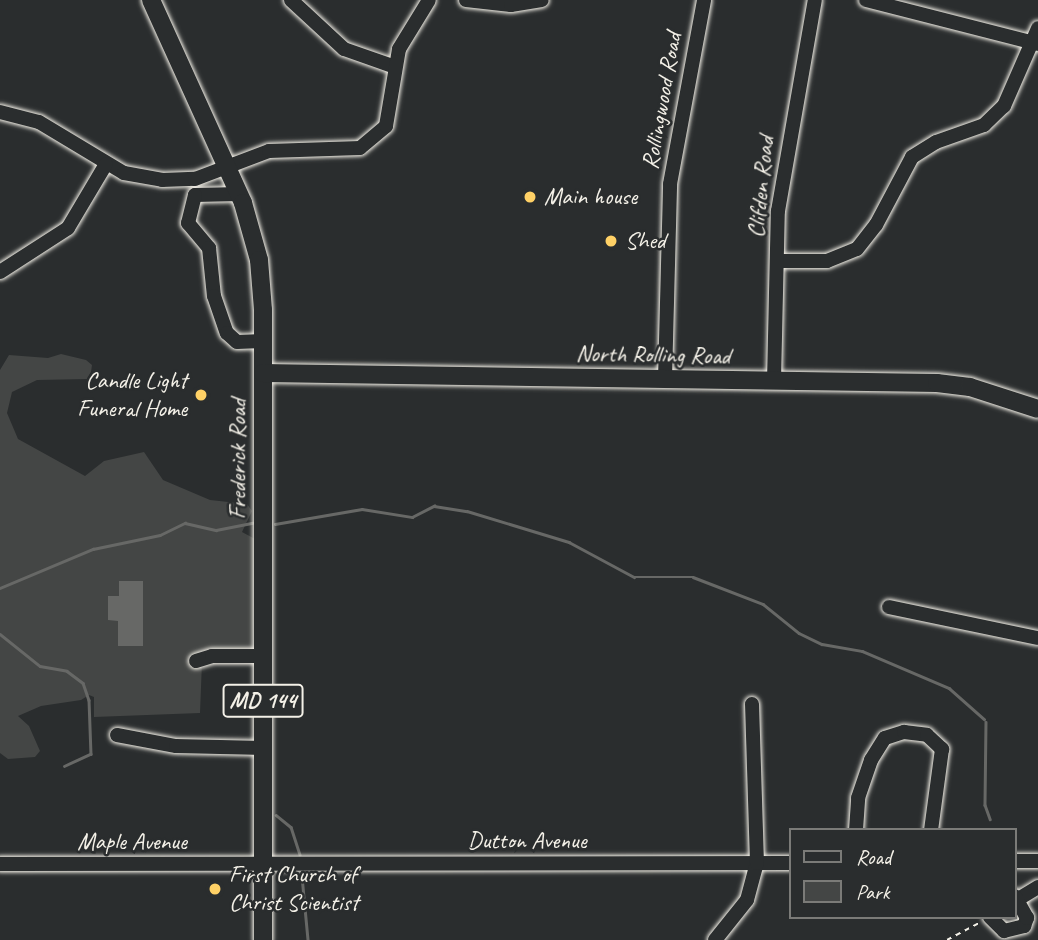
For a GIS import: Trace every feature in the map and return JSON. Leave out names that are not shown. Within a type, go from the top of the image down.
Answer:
[{"type":"main road","name":"Frederick Road","points":[[151,0],[240,194],[259,260],[263,341],[263,940]]},
{"type":"main road","name":"North Rolling Road","points":[[263,373],[937,383],[970,387],[1038,409]]},
{"type":"street","points":[[291,0],[344,49],[395,67]]},
{"type":"street","points":[[0,112],[39,122],[106,164],[134,175],[170,180],[195,179],[269,151],[347,149],[371,143],[390,117],[395,67],[405,35],[429,0]]},
{"type":"street","points":[[466,0],[511,5],[542,0]]},
{"type":"street","name":"Rollingwood Road","points":[[665,379],[670,184],[704,0]]},
{"type":"street","name":"Clifden Road","points":[[774,382],[783,168],[815,0]]},
{"type":"street","points":[[866,0],[1035,43]]},
{"type":"street","points":[[777,261],[827,261],[857,248],[876,225],[912,157],[995,116],[1012,92],[1035,43],[1038,27]]},
{"type":"street","points":[[0,272],[68,228],[106,164]]},
{"type":"street","points":[[240,194],[195,195],[188,223],[209,248],[214,296],[227,333],[237,342],[263,341]]},
{"type":"street","points":[[889,607],[1038,638]]},
{"type":"street","points":[[196,661],[212,656],[263,656]]},
{"type":"street","points":[[715,940],[747,900],[757,863],[752,704]]},
{"type":"street","points":[[856,828],[858,798],[871,760],[885,738],[904,732],[927,735],[942,749],[932,828]]},
{"type":"street","points":[[117,735],[176,746],[264,748]]},
{"type":"street","points":[[1017,861],[1038,861]]},
{"type":"street","name":"Dutton Avenue","points":[[263,865],[790,863]]},
{"type":"street","name":"Maple Avenue","points":[[0,864],[263,865]]},
{"type":"street","points":[[1017,898],[1038,887]]},
{"type":"street","points":[[992,919],[1004,931],[1024,926],[1027,918],[1017,901]]},
{"type":"path","points":[[947,940],[986,919]]},
{"type":"green space","points":[[61,354],[86,360],[92,365],[91,372],[87,379],[37,380],[12,392],[7,413],[18,439],[85,476],[104,461],[144,452],[163,480],[210,500],[247,504],[252,511],[242,532],[255,539],[252,664],[202,662],[200,713],[94,717],[94,697],[89,695],[81,700],[41,706],[18,716],[29,726],[40,751],[35,757],[8,759],[0,753],[0,370],[9,355],[48,358]]},
{"type":"shaded area","points":[[119,581],[143,581],[143,646],[118,646],[118,621],[108,620],[108,596],[119,596]]},
{"type":"waterway","points":[[275,524],[362,509],[412,517],[434,506],[467,511],[569,542],[634,577],[693,577],[763,604],[799,633],[822,644],[862,651],[949,688],[984,719]]},
{"type":"waterway","points":[[0,588],[93,549],[160,535],[185,523],[216,530],[252,523]]},
{"type":"waterway","points":[[0,634],[40,666],[67,671],[83,683],[89,700],[91,754],[65,766]]},
{"type":"waterway","points":[[986,722],[985,805],[990,819]]},
{"type":"waterway","points":[[276,815],[291,827],[300,855]]},
{"type":"waterway","points":[[302,876],[308,940]]},
{"type":"place","name":"Main house","points":[[530,197]]},
{"type":"place","name":"Shed","points":[[611,241]]},
{"type":"place","name":"Candle Light Funeral Home","points":[[201,395]]},
{"type":"place","name":"First Church of Christ Scientist","points":[[215,889]]}]
